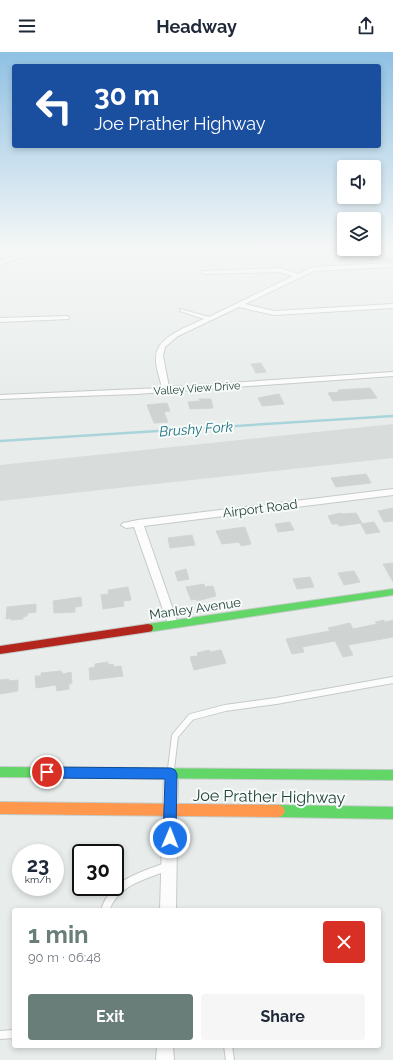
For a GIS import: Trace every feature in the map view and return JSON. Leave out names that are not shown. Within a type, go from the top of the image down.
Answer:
[{"type":"main road","name":"Manley Avenue","points":[[0,650],[393,592]]},
{"type":"main road","name":"Joe Prather Highway","points":[[0,772],[393,775]]},
{"type":"main road","name":"Joe Prather Highway","points":[[0,808],[393,813]]},
{"type":"street","points":[[166,390],[159,356],[162,346],[176,335],[257,296]]},
{"type":"street","points":[[238,305],[274,313],[393,306]]},
{"type":"street","points":[[182,310],[210,319]]},
{"type":"street","points":[[0,320],[67,318]]},
{"type":"street","name":"Valley View Drive","points":[[0,397],[100,394],[393,374]]},
{"type":"street","name":"Airport Road","points":[[126,525],[393,492]]},
{"type":"street","points":[[138,523],[173,624]]},
{"type":"street","points":[[168,908],[171,774]]},
{"type":"street","points":[[165,1048],[165,1060]]},
{"type":"lane","points":[[171,774],[175,736],[191,717],[225,708],[276,701],[393,680]]},
{"type":"lane","points":[[105,908],[106,901],[124,884],[169,866]]},
{"type":"lane","points":[[0,1035],[12,1034]]},
{"type":"lane","points":[[228,1048],[230,1060]]},
{"type":"building","points":[[261,363],[266,372],[256,373],[251,364]]},
{"type":"building","points":[[370,388],[377,398],[333,401],[328,393],[339,392],[338,390]]},
{"type":"building","points":[[279,394],[284,404],[262,406],[258,398]]},
{"type":"building","points":[[199,399],[211,399],[213,408],[190,409],[188,402],[200,401]]},
{"type":"building","points":[[167,403],[170,411],[164,412],[168,422],[154,423],[147,405]]},
{"type":"building","points":[[366,474],[371,483],[336,487],[331,478]]},
{"type":"building","points":[[393,508],[393,521],[384,522],[378,511]]},
{"type":"building","points":[[340,513],[356,513],[362,523],[339,526],[338,524],[332,524],[328,516]]},
{"type":"building","points":[[290,522],[294,530],[278,532],[275,524]]},
{"type":"building","points":[[374,522],[380,532],[366,534],[361,524]]},
{"type":"building","points":[[245,527],[251,544],[241,546],[239,542],[222,544],[216,531]]},
{"type":"building","points":[[192,535],[195,545],[170,548],[168,538]]},
{"type":"building","points":[[393,563],[393,582],[383,564]]},
{"type":"building","points":[[186,569],[189,579],[178,581],[175,572]]},
{"type":"building","points":[[354,571],[360,582],[344,585],[338,573]]},
{"type":"building","points":[[310,577],[314,587],[297,589],[293,579]]},
{"type":"building","points":[[204,584],[205,587],[213,586],[216,596],[197,601],[196,599],[191,600],[186,587]]},
{"type":"building","points":[[128,587],[131,600],[123,601],[124,606],[103,609],[101,595],[109,594],[108,590]]},
{"type":"building","points":[[81,597],[82,606],[75,607],[75,612],[54,613],[53,601]]},
{"type":"building","points":[[36,604],[36,612],[28,613],[27,616],[23,617],[23,619],[6,619],[7,607]]},
{"type":"building","points":[[384,620],[385,622],[393,620],[393,637],[348,645],[353,655],[343,657],[335,641],[302,647],[304,652],[292,654],[286,639],[330,631],[328,628],[350,623],[353,629],[377,624],[375,622]]},
{"type":"building","points":[[209,650],[210,652],[221,650],[226,663],[194,670],[190,657],[198,656],[197,653]]},
{"type":"building","points":[[108,662],[108,665],[113,664],[114,667],[121,666],[123,676],[90,680],[89,668],[95,667],[95,664]]},
{"type":"building","points":[[61,671],[63,674],[71,672],[72,683],[69,684],[69,689],[57,691],[56,685],[36,688],[35,676],[41,676],[41,673]]},
{"type":"building","points":[[9,679],[9,681],[18,680],[18,691],[0,694],[0,680]]},
{"type":"waterway","name":"Brushy Fork","points":[[0,441],[393,416]]},
{"type":"runway","points":[[0,483],[393,441]]},
{"type":"traffic: fast","points":[[148,628],[393,592]]},
{"type":"traffic: fast","points":[[0,772],[393,775]]},
{"type":"traffic: fast","points":[[279,811],[393,813]]},
{"type":"traffic: slow","points":[[0,808],[279,811]]},
{"type":"traffic: jam","points":[[0,650],[148,628]]},
{"type":"route","points":[[47,772],[171,774],[170,838]]}]
